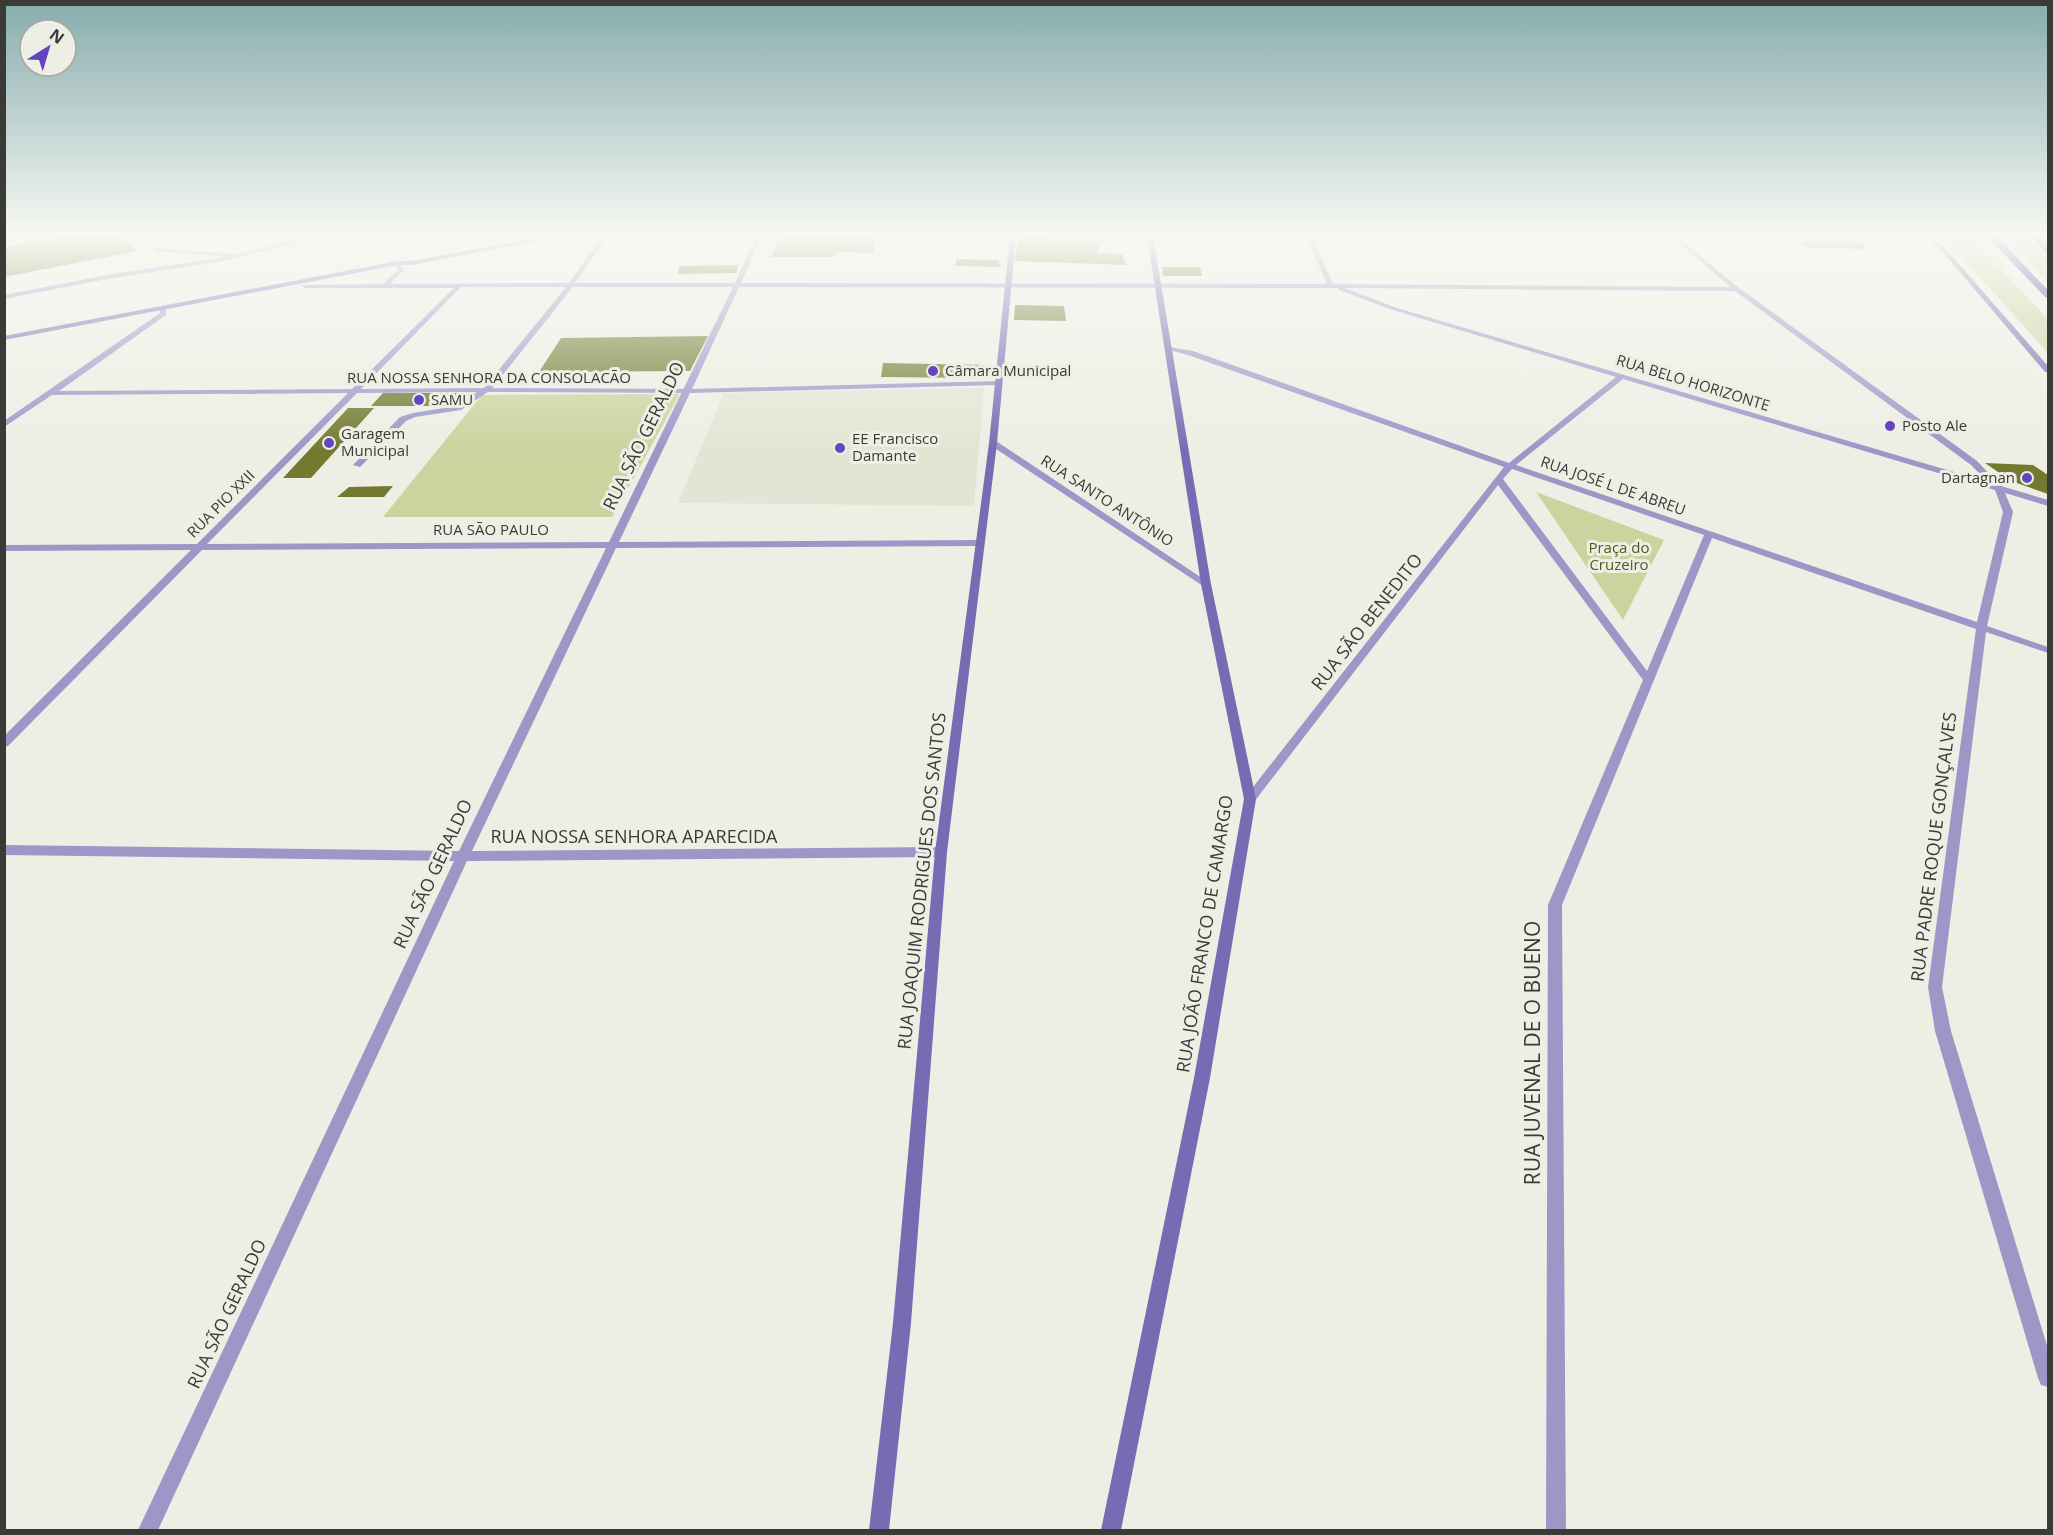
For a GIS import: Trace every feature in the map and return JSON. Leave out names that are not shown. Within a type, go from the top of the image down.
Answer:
[{"type":"street","points":[[4,344],[182,308]]},
{"type":"street","points":[[4,338],[183,308]]},
{"type":"street","name":"RUA PIO XXII","points":[[4,743],[437,308]]},
{"type":"street","points":[[357,465],[403,419],[413,415],[458,408],[486,390],[553,308]]},
{"type":"street","name":"RUA SÃO GERALDO","points":[[148,1530],[463,856],[727,308]]},
{"type":"street","name":"RUA JOAQUIM RODRIGUES DOS SANTOS","points":[[879,1530],[902,1323],[941,852],[978,543],[993,443],[1006,308]]},
{"type":"street","name":"RUA JOÃO FRANCO DE CAMARGO","points":[[1112,1530],[1202,1078],[1250,799],[1206,584],[1161,308]]},
{"type":"street","name":"RUA BELO HORIZONTE","points":[[1391,308],[2049,503]]},
{"type":"street","points":[[1762,308],[1974,463],[1999,489]]},
{"type":"street","points":[[1994,308],[2049,370]]},
{"type":"street","points":[[4,425],[164,311]]},
{"type":"street","name":"RUA JOSÉ L DE ABREU","points":[[1169,349],[1190,353],[1510,466],[2049,650]]},
{"type":"street","points":[[1510,466],[1622,376]]},
{"type":"street","name":"RUA NOSSA SENHORA DA CONSOLACÃO","points":[[51,393],[688,391],[998,383]]},
{"type":"street","name":"RUA SANTO ANTÔNIO","points":[[993,443],[1206,584]]},
{"type":"street","name":"RUA SÃO BENEDITO","points":[[1250,799],[1510,466]]},
{"type":"street","points":[[1498,479],[1648,680]]},
{"type":"street","name":"RUA PADRE ROQUE GONÇALVES","points":[[1999,489],[2008,512],[1981,627],[1935,987],[1943,1031],[2049,1378]]},
{"type":"street","name":"RUA JUVENAL DE O BUENO","points":[[1556,1530],[1555,905],[1708,534]]},
{"type":"street","name":"RUA SÃO PAULO","points":[[4,548],[978,543]]},
{"type":"street","name":"RUA NOSSA SENHORA APARECIDA","points":[[4,850],[463,856],[941,852]]},
{"type":"shaded area","name":"EE Francisco Damante","points":[[984,388],[974,506],[678,503],[724,393]]},
{"type":"green space","points":[[2007,308],[2037,308],[2048,319],[2048,353]]},
{"type":"green space","points":[[680,394],[612,517],[383,517],[482,395]]},
{"type":"green space","name":"Praça do Cruzeiro","points":[[1536,492],[1664,540],[1623,620]]},
{"type":"building","points":[[1015,308],[1064,308],[1066,321],[1014,320]]},
{"type":"building","points":[[708,336],[690,371],[539,372],[561,338]]},
{"type":"building","name":"Câmara Municipal","points":[[883,363],[985,365],[982,378],[881,377]]},
{"type":"building","name":"SAMU","points":[[383,393],[467,393],[456,406],[371,406]]},
{"type":"building","name":"Garagem Municipal","points":[[348,408],[374,408],[311,478],[283,478]]},
{"type":"building","name":"Dartagnan","points":[[1985,463],[2033,465],[2048,475],[2048,494],[2011,481]]},
{"type":"building","points":[[393,486],[384,497],[337,497],[349,487]]},
{"type":"place","name":"Câmara Municipal","points":[[933,371]]},
{"type":"place","name":"SAMU","points":[[419,400]]},
{"type":"place","name":"Posto Ale","points":[[1890,426]]},
{"type":"place","name":"Garagem Municipal","points":[[329,443]]},
{"type":"place","name":"EE Francisco Damante","points":[[840,448]]},
{"type":"place","name":"Dartagnan","points":[[2027,478]]}]
